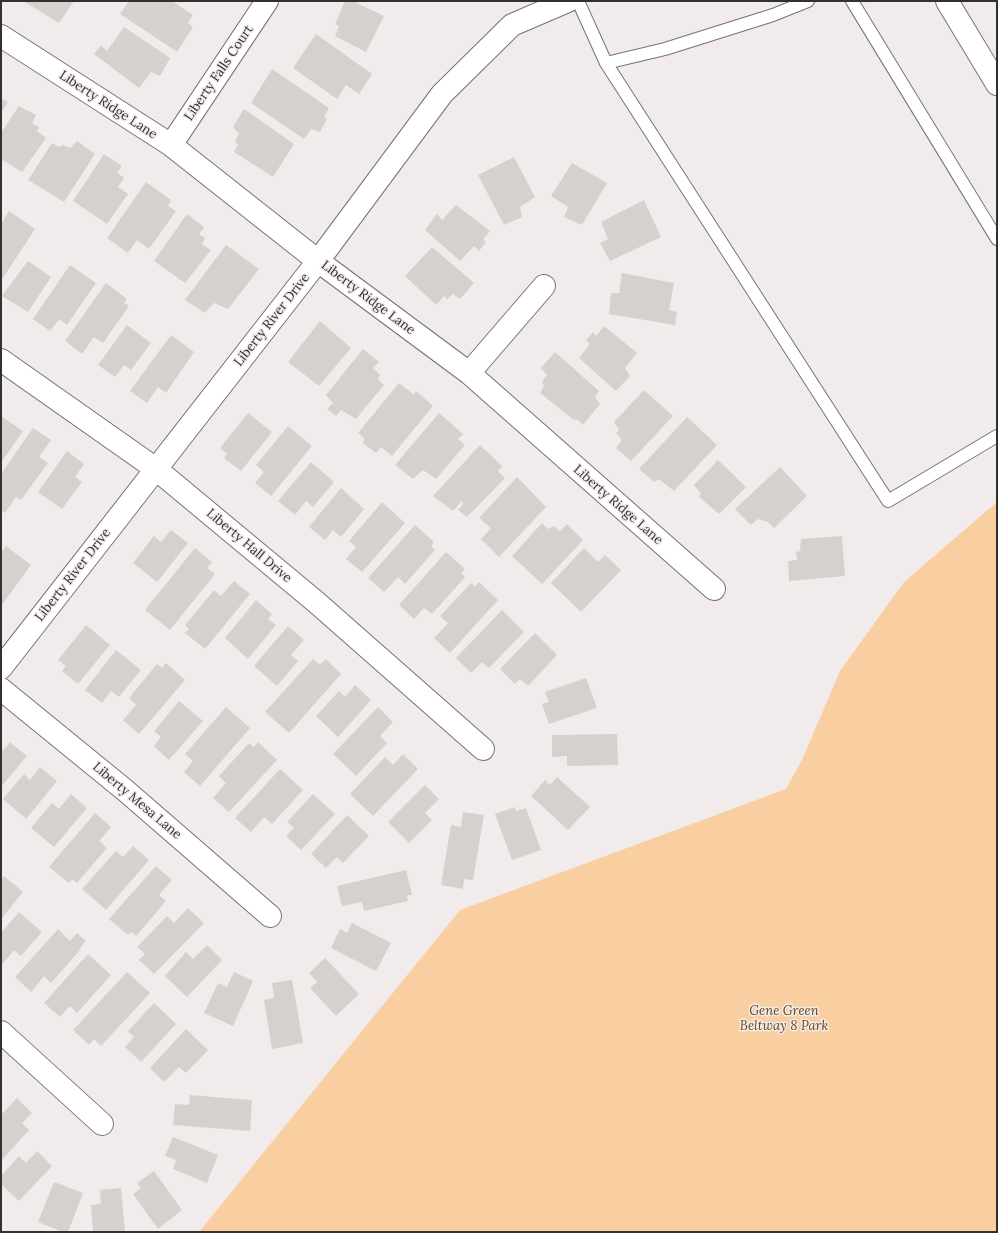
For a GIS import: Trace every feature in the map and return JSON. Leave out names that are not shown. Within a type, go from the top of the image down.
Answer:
[{"type":"street","name":"Liberty Falls Court","points":[[171,145],[267,1]]},
{"type":"street","name":"Liberty River Drive","points":[[1,668],[318,261],[442,94],[512,25],[568,1]]},
{"type":"street","points":[[947,1],[997,84]]},
{"type":"street","name":"Liberty Ridge Lane","points":[[1,36],[171,145],[318,261],[469,373],[714,589]]},
{"type":"street","points":[[469,373],[544,286]]},
{"type":"street","name":"Liberty Hall Drive","points":[[1,360],[156,469],[316,602],[483,749]]},
{"type":"street","name":"Liberty Mesa Lane","points":[[1,688],[126,791],[270,916]]},
{"type":"street","points":[[1,1032],[102,1124]]},
{"type":"lane","points":[[578,1],[606,63],[888,501],[997,436]]},
{"type":"lane","points":[[606,63],[672,47],[773,15],[808,1]]},
{"type":"lane","points":[[852,1],[997,239]]},
{"type":"green space","name":"Gene Green Beltway 8 Park","points":[[997,502],[997,1232],[199,1232],[460,910],[786,789],[802,760],[840,671],[904,582]]},
{"type":"building","points":[[23,1],[74,1],[59,23]]},
{"type":"building","points":[[129,1],[172,1],[193,15],[188,23],[193,27],[177,52],[120,14]]},
{"type":"building","points":[[345,1],[353,1],[384,16],[366,52],[335,36],[339,26],[335,24]]},
{"type":"building","points":[[124,27],[170,58],[160,76],[151,72],[139,88],[94,54],[101,45],[107,51]]},
{"type":"building","points":[[316,34],[372,74],[359,94],[346,85],[337,99],[293,68]]},
{"type":"building","points":[[272,69],[329,108],[324,117],[327,119],[320,132],[311,129],[304,139],[251,103]]},
{"type":"building","points":[[1,98],[8,102],[1,113]]},
{"type":"building","points":[[19,106],[36,115],[32,123],[39,127],[37,131],[46,138],[22,172],[1,159],[1,133]]},
{"type":"building","points":[[244,109],[294,144],[273,177],[234,152],[238,145],[235,141],[239,134],[233,127]]},
{"type":"building","points":[[77,141],[95,154],[64,202],[28,180],[52,143],[59,147],[63,145],[70,148]]},
{"type":"building","points":[[104,154],[122,166],[117,173],[124,178],[118,187],[128,194],[107,224],[73,201]]},
{"type":"building","points":[[514,157],[535,197],[520,207],[522,217],[504,225],[478,175]]},
{"type":"building","points":[[572,163],[607,183],[582,225],[564,217],[568,207],[551,196]]},
{"type":"building","points":[[146,182],[171,200],[168,206],[176,211],[149,249],[137,240],[128,253],[107,238]]},
{"type":"building","points":[[644,200],[661,237],[610,261],[600,243],[608,239],[601,222]]},
{"type":"building","points":[[456,205],[490,231],[483,240],[486,242],[479,251],[474,246],[460,261],[425,230],[437,214],[442,220]]},
{"type":"building","points":[[9,211],[35,229],[1,281],[1,224]]},
{"type":"building","points":[[187,214],[204,227],[199,234],[205,238],[202,244],[211,250],[185,283],[154,261]]},
{"type":"building","points":[[226,245],[259,269],[228,309],[214,303],[205,313],[185,300]]},
{"type":"building","points":[[432,247],[474,283],[460,299],[453,294],[447,299],[444,296],[436,305],[405,276]]},
{"type":"building","points":[[28,261],[51,277],[28,312],[2,296]]},
{"type":"building","points":[[70,265],[96,283],[67,325],[59,319],[50,331],[33,319]]},
{"type":"building","points":[[622,273],[674,283],[669,310],[677,312],[675,325],[609,314],[611,293],[619,293]]},
{"type":"building","points":[[106,283],[127,299],[124,303],[129,306],[103,343],[94,337],[82,354],[65,341]]},
{"type":"building","points":[[320,321],[351,348],[319,386],[288,362]]},
{"type":"building","points":[[127,325],[151,343],[131,370],[124,365],[115,377],[98,365]]},
{"type":"building","points":[[604,326],[637,353],[625,368],[630,376],[616,391],[579,358],[590,344],[586,340],[593,332],[596,336]]},
{"type":"building","points":[[171,335],[194,352],[166,393],[158,387],[147,403],[130,391]]},
{"type":"building","points":[[363,349],[379,362],[373,368],[380,375],[378,379],[384,385],[356,419],[341,410],[336,416],[327,409],[333,403],[326,395]]},
{"type":"building","points":[[555,352],[599,391],[595,397],[600,404],[583,425],[577,419],[574,420],[540,393],[544,386],[542,382],[547,375],[541,368]]},
{"type":"building","points":[[399,383],[414,395],[416,391],[433,406],[392,456],[381,447],[376,453],[363,443],[364,438],[358,433]]},
{"type":"building","points":[[644,390],[673,416],[631,461],[616,448],[622,440],[616,433],[619,430],[614,422]]},
{"type":"building","points":[[248,413],[272,432],[241,471],[224,458],[227,454],[220,448]]},
{"type":"building","points":[[439,413],[463,434],[458,439],[465,445],[436,479],[423,470],[413,479],[395,465]]},
{"type":"building","points":[[1,416],[23,431],[1,463]]},
{"type":"building","points":[[687,417],[717,445],[674,491],[659,479],[654,482],[639,469]]},
{"type":"building","points":[[288,426],[312,446],[271,496],[255,483],[264,472],[256,465]]},
{"type":"building","points":[[33,428],[51,440],[39,457],[48,463],[21,500],[16,497],[5,513],[1,510],[1,474]]},
{"type":"building","points":[[480,445],[502,466],[498,471],[505,478],[467,517],[458,510],[463,504],[462,501],[453,511],[433,496]]},
{"type":"building","points":[[67,451],[84,464],[75,477],[82,482],[62,509],[38,492]]},
{"type":"building","points":[[718,460],[746,487],[719,514],[699,497],[701,494],[694,485]]},
{"type":"building","points":[[311,462],[334,482],[313,507],[306,501],[295,515],[278,501]]},
{"type":"building","points":[[780,467],[807,496],[774,528],[768,522],[758,519],[751,525],[735,509]]},
{"type":"building","points":[[517,477],[546,507],[499,557],[481,539],[491,528],[479,518]]},
{"type":"building","points":[[341,488],[364,509],[341,537],[333,530],[325,540],[309,527]]},
{"type":"building","points":[[382,502],[405,523],[362,572],[346,559],[356,547],[349,541]]},
{"type":"building","points":[[542,523],[548,529],[554,526],[560,531],[567,524],[583,540],[542,584],[512,556]]},
{"type":"building","points":[[415,525],[434,542],[431,546],[435,550],[405,584],[398,577],[384,592],[368,578]]},
{"type":"building","points":[[171,530],[188,543],[157,582],[133,563],[154,536],[161,542]]},
{"type":"building","points":[[842,536],[845,576],[789,581],[788,561],[797,560],[796,552],[800,551],[801,539]]},
{"type":"building","points":[[6,546],[31,565],[1,606],[1,553]]},
{"type":"building","points":[[195,548],[212,562],[207,568],[215,574],[170,630],[145,610]]},
{"type":"building","points":[[584,548],[598,562],[605,555],[621,570],[581,612],[551,583]]},
{"type":"building","points":[[446,552],[465,569],[461,573],[465,577],[432,614],[424,608],[414,619],[399,605]]},
{"type":"building","points":[[234,581],[250,594],[205,649],[185,633],[189,629],[185,625],[214,590],[221,596]]},
{"type":"building","points":[[479,582],[498,600],[450,653],[434,638],[448,623],[440,616],[471,583],[475,587]]},
{"type":"building","points":[[256,600],[272,614],[268,619],[276,625],[248,659],[225,638]]},
{"type":"building","points":[[502,610],[524,632],[489,668],[482,662],[471,673],[456,658]]},
{"type":"building","points":[[86,625],[110,645],[78,684],[62,671],[66,666],[58,660]]},
{"type":"building","points":[[288,626],[304,640],[291,655],[298,661],[277,686],[254,666]]},
{"type":"building","points":[[535,633],[557,655],[528,686],[520,679],[515,684],[500,669]]},
{"type":"building","points":[[116,650],[141,670],[119,697],[111,691],[102,703],[85,690]]},
{"type":"building","points":[[313,659],[320,665],[326,659],[341,674],[289,733],[265,712]]},
{"type":"building","points":[[166,663],[185,680],[139,734],[123,720],[136,705],[129,698],[157,664],[162,668]]},
{"type":"building","points":[[586,678],[597,708],[549,724],[542,704],[549,702],[545,692]]},
{"type":"building","points":[[355,685],[371,700],[338,737],[316,716],[339,691],[345,697]]},
{"type":"building","points":[[179,701],[203,721],[169,760],[154,746],[161,737],[154,731]]},
{"type":"building","points":[[226,707],[250,728],[200,786],[184,772],[193,761],[185,754]]},
{"type":"building","points":[[378,707],[393,722],[380,736],[387,743],[356,776],[333,754]]},
{"type":"building","points":[[617,734],[618,765],[567,766],[567,756],[552,757],[552,735]]},
{"type":"building","points":[[10,742],[27,756],[1,787],[1,753]]},
{"type":"building","points":[[258,742],[277,760],[229,812],[213,798],[226,783],[219,776],[249,743],[254,747]]},
{"type":"building","points":[[403,754],[418,769],[373,816],[350,794],[385,757],[393,765]]},
{"type":"building","points":[[40,767],[57,781],[26,819],[3,799],[24,774],[30,780]]},
{"type":"building","points":[[280,769],[303,790],[272,824],[264,817],[251,832],[235,818]]},
{"type":"building","points":[[557,777],[590,807],[568,830],[531,796],[545,780],[550,785]]},
{"type":"building","points":[[425,785],[439,799],[425,813],[432,820],[409,843],[388,822]]},
{"type":"building","points":[[71,794],[87,808],[54,847],[31,828],[52,803],[59,809]]},
{"type":"building","points":[[313,794],[335,814],[301,850],[286,836],[294,828],[287,822]]},
{"type":"building","points":[[515,807],[516,811],[526,808],[541,850],[512,860],[495,814]]},
{"type":"building","points":[[463,812],[484,815],[473,880],[464,879],[463,889],[441,885],[451,825],[461,827]]},
{"type":"building","points":[[95,813],[111,827],[99,841],[107,848],[77,883],[72,879],[69,883],[49,867]]},
{"type":"building","points":[[347,815],[369,836],[343,863],[337,857],[326,868],[311,854]]},
{"type":"building","points":[[133,846],[149,860],[106,910],[82,889],[116,851],[123,857]]},
{"type":"building","points":[[156,866],[172,880],[159,895],[166,901],[136,936],[131,932],[128,935],[109,919]]},
{"type":"building","points":[[406,870],[412,895],[407,895],[408,901],[364,911],[362,902],[342,906],[337,886]]},
{"type":"building","points":[[4,876],[23,892],[1,919],[1,880]]},
{"type":"building","points":[[188,908],[204,923],[154,974],[139,960],[145,954],[137,947],[167,916],[174,923]]},
{"type":"building","points":[[19,912],[42,932],[21,956],[14,950],[1,966],[1,933]]},
{"type":"building","points":[[352,923],[391,943],[376,971],[331,948],[340,929],[347,933]]},
{"type":"building","points":[[58,929],[70,941],[77,933],[86,941],[80,948],[81,949],[51,983],[44,976],[31,992],[15,977]]},
{"type":"building","points":[[207,945],[222,960],[187,997],[165,976],[186,952],[193,959]]},
{"type":"building","points":[[88,954],[111,975],[77,1013],[70,1006],[60,1017],[44,1003]]},
{"type":"building","points":[[325,958],[359,994],[336,1016],[310,988],[317,982],[309,973]]},
{"type":"building","points":[[127,972],[150,993],[101,1046],[94,1039],[89,1045],[73,1030]]},
{"type":"building","points":[[234,972],[253,981],[233,1026],[204,1013],[218,983],[227,987]]},
{"type":"building","points":[[292,980],[303,1043],[272,1049],[264,1000],[274,998],[272,983]]},
{"type":"building","points":[[154,1003],[176,1024],[141,1062],[125,1047],[134,1037],[128,1031]]},
{"type":"building","points":[[186,1029],[208,1050],[186,1073],[179,1067],[164,1082],[150,1068]]},
{"type":"building","points":[[190,1095],[252,1100],[250,1131],[173,1125],[175,1104],[189,1105]]},
{"type":"building","points":[[17,1098],[32,1113],[22,1123],[29,1130],[1,1161],[1,1115]]},
{"type":"building","points":[[173,1137],[218,1155],[207,1183],[173,1169],[176,1160],[165,1156]]},
{"type":"building","points":[[37,1151],[52,1166],[19,1201],[1,1184],[1,1176],[19,1156],[26,1163]]},
{"type":"building","points":[[154,1171],[182,1210],[158,1229],[133,1194],[141,1188],[137,1183]]},
{"type":"building","points":[[54,1182],[83,1193],[68,1232],[63,1232],[38,1222]]},
{"type":"building","points":[[121,1188],[125,1232],[93,1232],[91,1205],[101,1204],[100,1190]]}]
